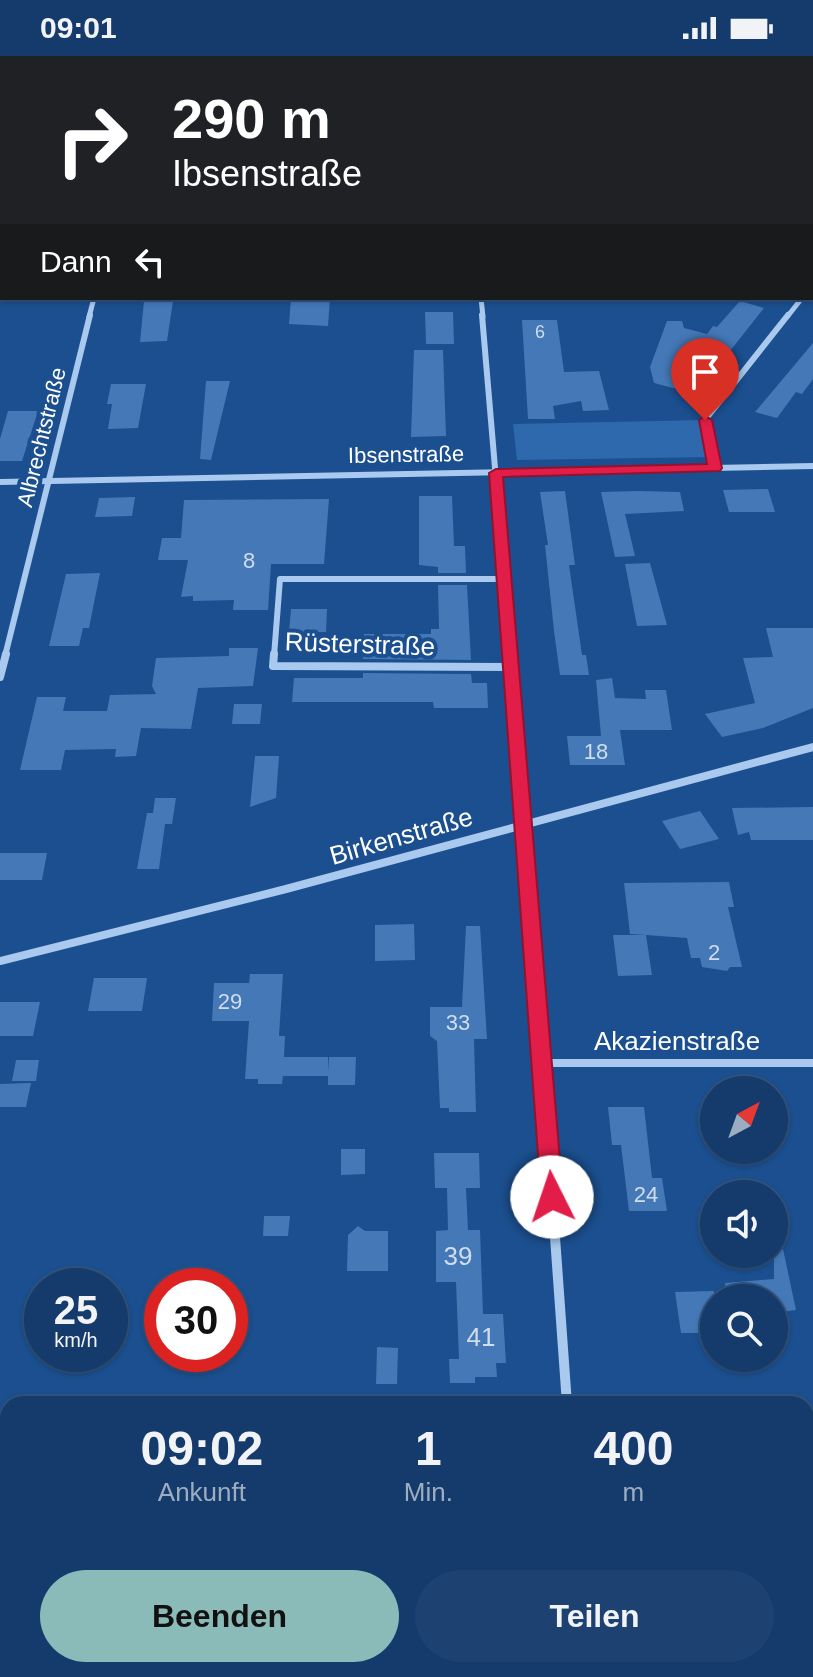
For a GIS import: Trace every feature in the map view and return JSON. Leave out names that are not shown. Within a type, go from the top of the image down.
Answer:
[{"type":"street","name":"Albrechtstraße","points":[[0,677],[93,300]]},
{"type":"street","points":[[481,300],[513,667],[566,1396]]},
{"type":"street","points":[[715,468],[705,420],[800,300]]},
{"type":"street","name":"Ibsenstraße","points":[[0,482],[813,466]]},
{"type":"street","name":"Rüsterstraße","points":[[505,579],[280,579],[273,666],[513,667]]},
{"type":"street","name":"Birkenstraße","points":[[0,961],[286,889],[525,822],[813,747]]},
{"type":"street","name":"Akazienstraße","points":[[542,1063],[813,1063]]},
{"type":"shaded area","points":[[705,420],[712,457],[517,460],[513,424]]},
{"type":"building","points":[[291,300],[330,300],[328,326],[289,324]]},
{"type":"building","points":[[144,301],[173,301],[167,341],[140,342]]},
{"type":"building","points":[[740,301],[764,308],[696,394],[654,383],[650,367],[667,321],[682,321],[684,328],[707,334]]},
{"type":"building","points":[[425,312],[453,312],[454,344],[426,344]]},
{"type":"building","points":[[522,320],[557,320],[564,372],[599,371],[609,410],[583,411],[581,401],[553,406],[555,419],[528,419]]},
{"type":"building","points":[[813,343],[813,379],[802,394],[796,392],[777,418],[755,412]]},
{"type":"building","points":[[414,350],[443,350],[446,436],[411,437]]},
{"type":"building","points":[[206,381],[230,381],[211,460],[200,459]]},
{"type":"building","points":[[111,384],[146,384],[138,428],[108,429],[112,404],[107,404]]},
{"type":"building","points":[[8,411],[38,411],[22,461],[0,461],[0,439]]},
{"type":"building","points":[[768,489],[775,512],[729,512],[723,490]]},
{"type":"building","points":[[565,491],[575,565],[569,565],[582,655],[586,655],[589,675],[560,675],[554,631],[545,545],[548,545],[540,492]]},
{"type":"building","points":[[601,492],[680,492],[684,511],[625,514],[635,556],[615,557]]},
{"type":"building","points":[[419,496],[452,496],[454,546],[465,546],[466,573],[438,573],[438,567],[419,565]]},
{"type":"building","points":[[135,497],[132,516],[95,517],[99,498]]},
{"type":"building","points":[[329,499],[324,564],[271,564],[268,610],[233,610],[234,600],[193,601],[193,596],[181,597],[188,560],[158,560],[162,538],[181,538],[184,500]]},
{"type":"building","points":[[650,563],[667,625],[637,626],[625,564]]},
{"type":"building","points":[[100,573],[89,628],[83,628],[79,646],[49,646],[66,574]]},
{"type":"building","points":[[438,585],[467,585],[471,660],[363,659],[364,634],[431,634],[431,629],[439,629]]},
{"type":"building","points":[[291,609],[327,609],[326,632],[289,632]]},
{"type":"building","points":[[766,628],[813,628],[813,708],[763,728],[722,737],[705,714],[755,703],[743,658],[773,657]]},
{"type":"building","points":[[229,648],[258,648],[253,686],[198,688],[191,729],[141,728],[136,756],[115,757],[116,749],[65,750],[61,770],[20,770],[37,697],[66,697],[63,711],[107,711],[110,695],[156,694],[152,686],[156,658],[229,656]]},
{"type":"building","points":[[363,673],[471,674],[472,683],[487,683],[488,708],[434,708],[433,702],[292,702],[294,678],[363,678]]},
{"type":"building","points":[[612,678],[615,698],[646,699],[645,690],[666,690],[672,730],[620,730],[625,765],[570,765],[567,736],[601,736],[596,680]]},
{"type":"building","points":[[234,704],[262,704],[260,724],[232,724]]},
{"type":"building","points":[[255,756],[279,756],[276,798],[250,807]]},
{"type":"building","points":[[155,798],[176,798],[172,824],[165,824],[159,869],[137,869],[147,813],[153,813]]},
{"type":"building","points":[[813,807],[813,840],[751,840],[749,832],[738,835],[732,808]]},
{"type":"building","points":[[700,811],[719,839],[680,849],[662,821]]},
{"type":"building","points":[[0,853],[47,853],[42,880],[0,880]]},
{"type":"building","points":[[729,882],[734,907],[728,907],[742,967],[730,967],[727,971],[702,967],[700,958],[691,958],[687,938],[630,934],[624,883]]},
{"type":"building","points":[[414,924],[415,960],[375,961],[375,925]]},
{"type":"building","points":[[466,926],[480,926],[487,1039],[474,1039],[476,1112],[449,1112],[449,1108],[440,1108],[437,1041],[430,1036],[430,1007],[462,1007]]},
{"type":"building","points":[[613,935],[646,935],[652,975],[618,976]]},
{"type":"building","points":[[250,974],[283,974],[279,1036],[285,1036],[284,1057],[328,1057],[328,1072],[329,1057],[356,1057],[355,1085],[328,1085],[328,1076],[283,1076],[282,1084],[258,1084],[258,1079],[245,1079],[249,1021],[212,1021],[214,983],[249,983]]},
{"type":"building","points":[[94,978],[147,978],[142,1011],[88,1011]]},
{"type":"building","points":[[0,1002],[40,1002],[33,1036],[0,1036]]},
{"type":"building","points":[[16,1060],[39,1060],[36,1081],[12,1081]]},
{"type":"building","points":[[31,1083],[26,1107],[0,1107],[0,1084]]},
{"type":"building","points":[[608,1107],[644,1107],[652,1178],[662,1178],[667,1211],[629,1211],[621,1145],[612,1145]]},
{"type":"building","points":[[341,1149],[365,1149],[365,1174],[341,1175]]},
{"type":"building","points":[[434,1153],[479,1153],[480,1188],[466,1188],[468,1230],[480,1230],[483,1314],[503,1314],[506,1363],[496,1363],[497,1377],[475,1377],[475,1383],[450,1383],[449,1359],[459,1359],[456,1282],[436,1282],[436,1231],[448,1230],[447,1188],[435,1188]]},
{"type":"building","points":[[264,1216],[290,1216],[288,1236],[263,1236]]},
{"type":"building","points":[[358,1226],[365,1231],[388,1231],[388,1271],[347,1271],[348,1235]]},
{"type":"building","points":[[774,1268],[787,1268],[796,1310],[788,1311],[788,1284],[725,1284],[725,1283],[774,1279]]},
{"type":"building","points":[[700,1291],[700,1333],[681,1333],[675,1292]]},
{"type":"building","points":[[377,1347],[398,1348],[397,1384],[376,1384]]},
{"type":"route","points":[[552,1197],[496,473],[715,468],[705,420]]}]
